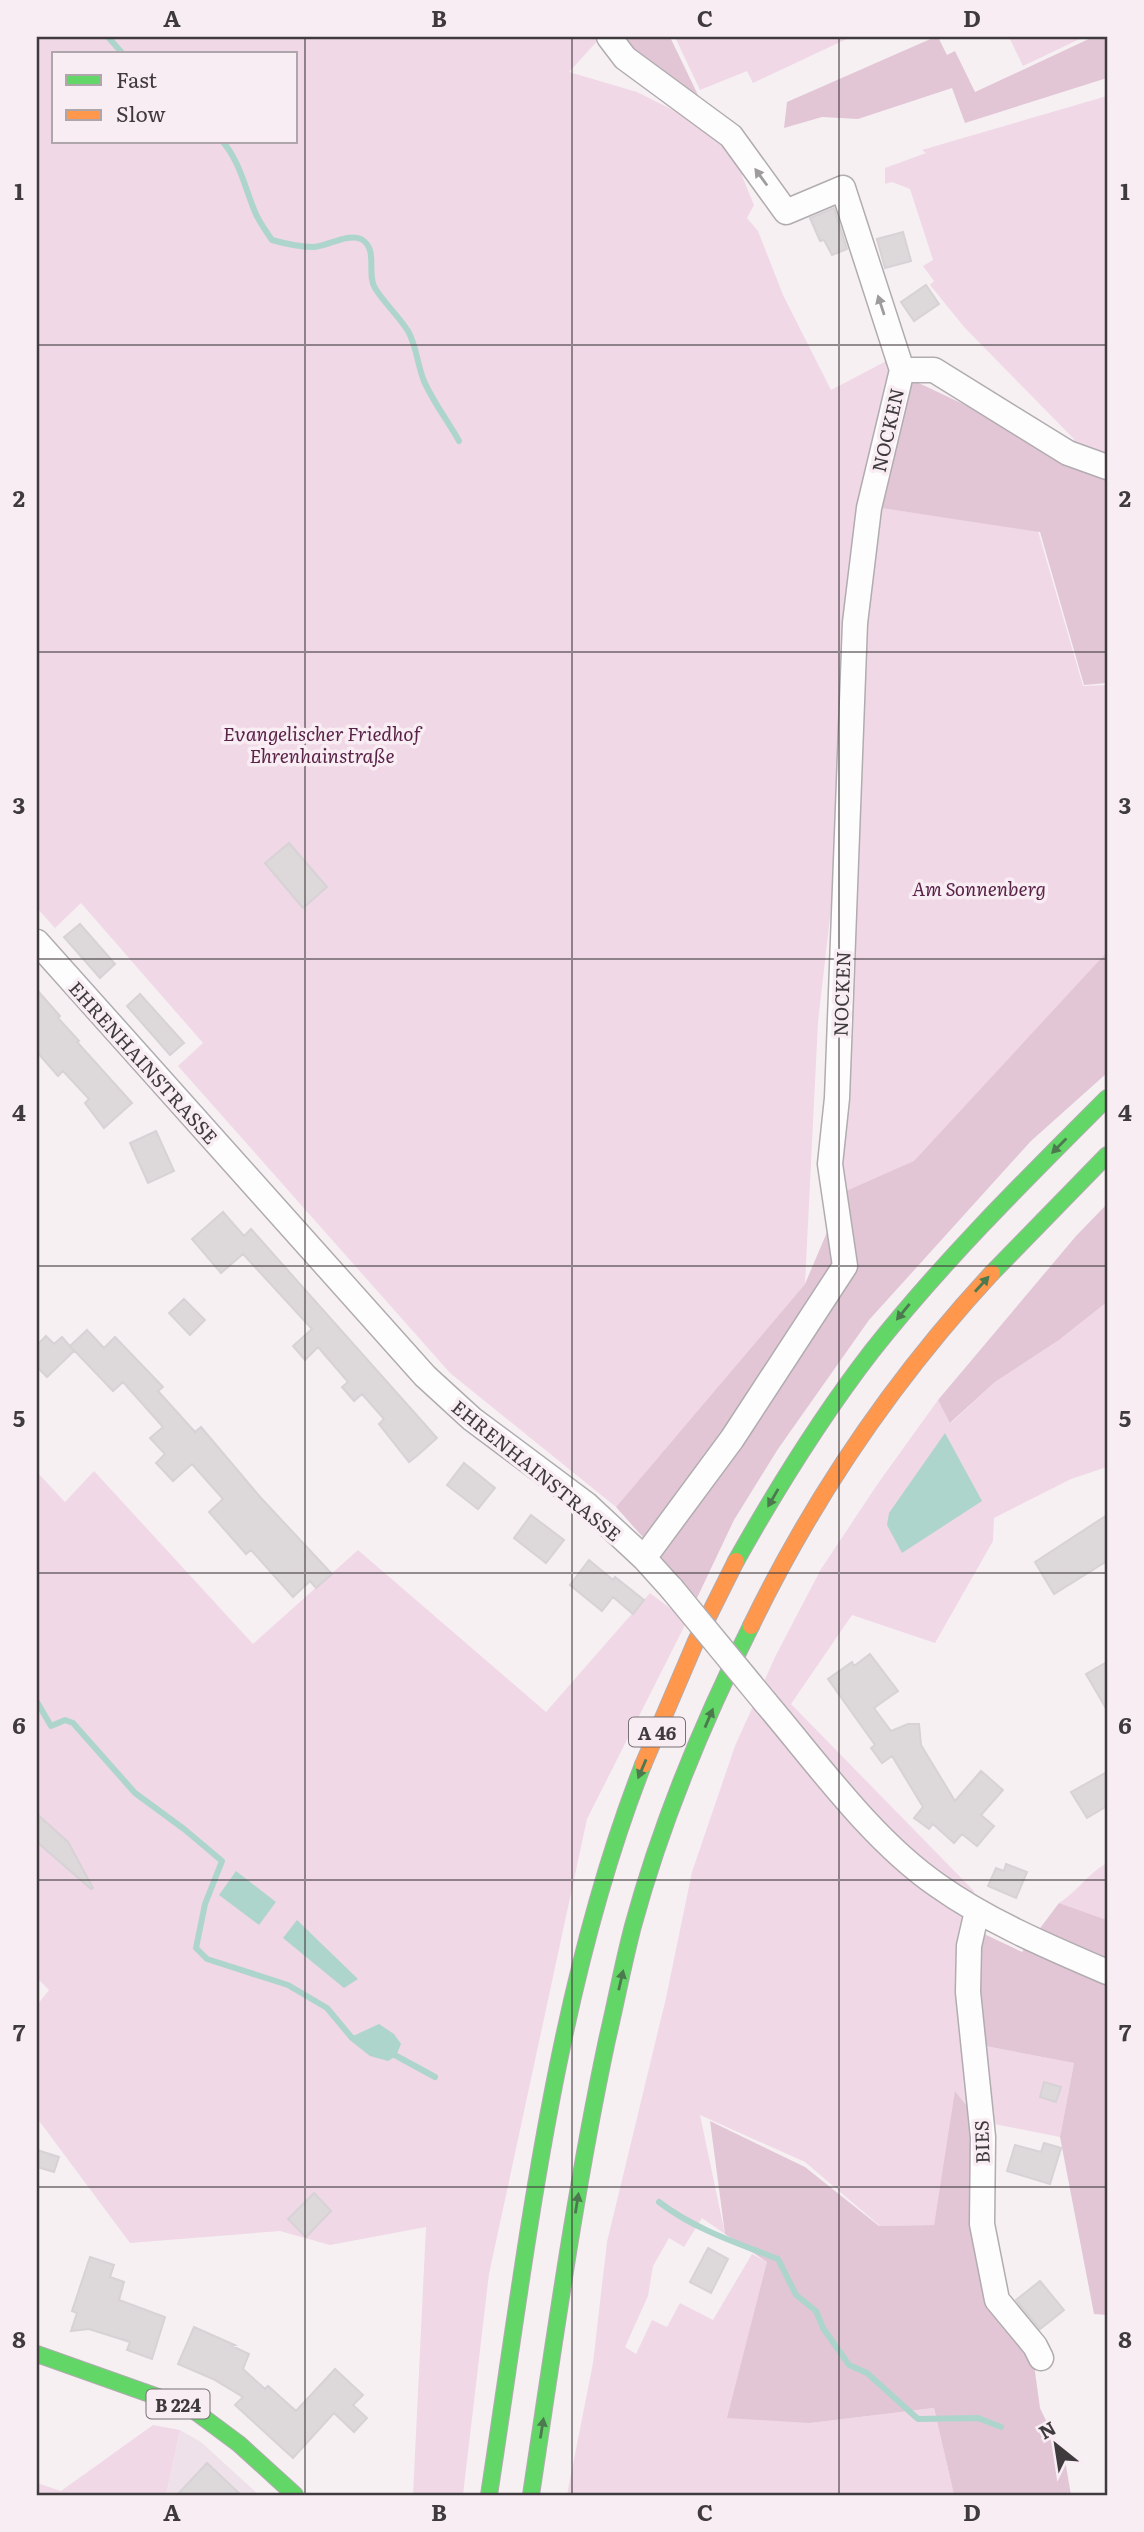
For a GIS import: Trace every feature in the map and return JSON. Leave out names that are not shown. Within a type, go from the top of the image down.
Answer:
[{"type":"main road","name":"A 46","points":[[489,2495],[562,2053],[595,1914],[634,1788],[684,1669],[730,1573],[790,1468],[842,1391],[906,1307],[999,1206],[1107,1098]]},
{"type":"main road","name":"A 46","points":[[531,2495],[580,2182],[600,2074],[633,1926],[671,1806],[723,1683],[766,1591],[825,1489],[876,1413],[941,1330],[986,1279],[1023,1238],[1107,1155]]},
{"type":"main road","name":"B 224","points":[[37,2354],[192,2409],[239,2444],[295,2495]]},
{"type":"street","name":"NOCKEN","points":[[609,37],[625,58],[731,136],[786,212],[843,188],[902,370],[869,508],[855,623],[837,1084],[830,1164],[845,1266],[732,1439],[644,1558]]},
{"type":"street","name":"NOCKEN","points":[[902,370],[934,370],[1068,453],[1107,467]]},
{"type":"street","name":"EHRENHAINSTRASSE","points":[[37,942],[425,1377],[472,1419],[586,1504],[644,1558],[888,1844],[935,1884],[977,1911],[1027,1937],[1107,1972]]},
{"type":"street","name":"BIES","points":[[977,1911],[968,1946],[968,1992],[983,2137],[982,2224],[997,2301],[1035,2346],[1041,2358]]},
{"type":"shaded area","points":[[670,37],[698,95],[601,39]]},
{"type":"shaded area","points":[[938,37],[947,55],[955,51],[975,92],[1093,37],[1107,37],[1107,78],[965,123],[952,88],[858,119],[822,117],[784,128],[787,102]]},
{"type":"shaded area","points":[[908,378],[1074,456],[1107,475],[1107,683],[1084,685],[1040,532],[874,507]]},
{"type":"shaded area","points":[[1107,952],[1107,1073],[1031,1141],[869,1320],[778,1449],[734,1520],[697,1598],[616,1507],[805,1284],[844,1192],[914,1161]]},
{"type":"shaded area","points":[[1107,1204],[1107,1302],[1059,1340],[995,1382],[950,1423],[938,1400],[1076,1236]]},
{"type":"shaded area","points":[[945,1433],[982,1501],[902,1553],[887,1525],[889,1513]]},
{"type":"shaded area","points":[[236,1871],[276,1902],[259,1925],[219,1895]]},
{"type":"shaded area","points":[[1059,1903],[1107,1920],[1107,2315],[1094,2314],[1060,2137],[1074,2063],[980,2045],[980,1932],[1022,1952]]},
{"type":"shaded area","points":[[297,1920],[358,1979],[344,1988],[283,1938]]},
{"type":"shaded area","points":[[379,2024],[394,2034],[401,2044],[396,2056],[388,2061],[370,2056],[351,2041],[353,2036]]},
{"type":"shaded area","points":[[955,2091],[977,2118],[974,2228],[1033,2357],[1040,2408],[1065,2460],[1071,2495],[954,2495],[934,2408],[810,2423],[727,2418],[767,2262],[725,2234],[710,2121],[805,2167],[879,2226],[934,2225]]},
{"type":"shaded area","points":[[180,2430],[201,2442],[259,2495],[166,2495]]},
{"type":"green space","name":"Evangelischer Friedhof Ehrenhainstraße","points":[[37,37],[601,37],[569,72],[637,92],[711,129],[745,167],[742,176],[754,205],[747,218],[758,231],[783,295],[831,390],[894,357],[818,1022],[805,1284],[616,1507],[450,1373],[178,1066],[203,1043],[81,903],[55,928],[37,908]]},
{"type":"green space","points":[[675,37],[851,37],[753,83],[747,71],[700,90]]},
{"type":"green space","points":[[1009,37],[1084,37],[1023,66]]},
{"type":"green space","points":[[1107,96],[1107,456],[1071,443],[1074,439],[965,328],[930,285],[934,281],[923,266],[933,260],[910,189],[892,182],[885,184],[885,168],[926,153],[922,150]]},
{"type":"green space","name":"Am Sonnenberg","points":[[873,507],[1038,531],[1083,686],[1107,685],[1107,953],[915,1162],[840,1195]]},
{"type":"green space","points":[[1107,1302],[1107,1467],[1071,1479],[994,1518],[993,1541],[935,1643],[852,1615],[791,1704],[974,1891],[964,1924],[969,2043],[1074,2063],[1060,2137],[989,2123],[977,2118],[956,2092],[934,2225],[880,2226],[805,2162],[700,2115],[725,2234],[702,2218],[684,2247],[669,2238],[653,2266],[648,2296],[625,2347],[636,2354],[652,2320],[667,2327],[680,2303],[713,2320],[752,2254],[767,2262],[810,2423],[934,2408],[954,2495],[567,2495],[593,2363],[607,2242],[666,1998],[692,1872],[735,1746],[775,1657],[821,1569],[938,1400],[951,1423],[995,1382],[1059,1340]]},
{"type":"green space","points":[[94,1471],[253,1644],[358,1550],[546,1712],[650,1593],[687,1621],[587,1819],[489,2274],[463,2495],[413,2495],[426,2227],[330,2245],[280,2231],[130,2243],[37,2118],[37,2005],[49,1990],[37,1978],[37,1472],[65,1502]]},
{"type":"green space","points":[[1107,1863],[1107,1920],[1059,1903],[1094,1872]]},
{"type":"green space","points":[[153,2425],[180,2430],[166,2495],[37,2495],[37,2483],[61,2491]]},
{"type":"building","points":[[834,208],[847,249],[832,255],[824,240],[820,241],[810,218]]},
{"type":"building","points":[[903,232],[911,261],[885,268],[877,239]]},
{"type":"building","points":[[926,285],[939,304],[914,321],[901,302]]},
{"type":"building","points":[[289,843],[327,887],[303,908],[265,863]]},
{"type":"building","points":[[80,924],[115,964],[100,978],[64,937]]},
{"type":"building","points":[[37,990],[60,1016],[58,1018],[79,1041],[77,1042],[132,1103],[104,1128],[85,1103],[89,1099],[63,1071],[58,1076],[37,1052]]},
{"type":"building","points":[[140,994],[184,1043],[170,1055],[127,1006]]},
{"type":"building","points":[[156,1131],[174,1171],[148,1183],[130,1143]]},
{"type":"building","points":[[223,1212],[244,1236],[251,1229],[437,1438],[409,1462],[379,1424],[384,1419],[362,1394],[354,1401],[342,1387],[348,1382],[318,1347],[305,1360],[293,1346],[312,1329],[243,1254],[221,1273],[192,1239]]},
{"type":"building","points":[[184,1299],[205,1320],[190,1335],[169,1313]]},
{"type":"building","points":[[87,1330],[104,1348],[115,1337],[163,1387],[158,1391],[195,1432],[201,1427],[261,1498],[332,1574],[316,1588],[310,1581],[293,1597],[251,1550],[246,1554],[209,1512],[223,1499],[192,1464],[173,1481],[156,1463],[165,1454],[150,1438],[163,1427],[123,1382],[113,1391],[70,1346]]},
{"type":"building","points":[[46,1336],[54,1344],[62,1337],[74,1351],[47,1377],[37,1367],[37,1345]]},
{"type":"building","points":[[464,1463],[495,1488],[478,1509],[447,1485]]},
{"type":"building","points":[[531,1515],[564,1540],[546,1563],[514,1538]]},
{"type":"building","points":[[1107,1515],[1107,1561],[1054,1594],[1035,1562]]},
{"type":"building","points":[[589,1560],[644,1600],[633,1614],[613,1597],[602,1611],[570,1585]]},
{"type":"building","points":[[870,1654],[898,1691],[874,1708],[891,1731],[908,1724],[919,1724],[921,1745],[955,1801],[981,1771],[1003,1790],[981,1815],[994,1826],[977,1846],[962,1834],[954,1843],[933,1824],[929,1829],[914,1818],[923,1807],[892,1756],[882,1763],[871,1748],[875,1745],[828,1679],[852,1662],[854,1666]]},
{"type":"building","points":[[1107,1662],[1107,1710],[1086,1674]]},
{"type":"building","points":[[1107,1772],[1107,1806],[1087,1818],[1071,1792]]},
{"type":"building","points":[[37,1814],[68,1842],[93,1888],[37,1842]]},
{"type":"building","points":[[1006,1864],[1027,1872],[1016,1898],[988,1886],[996,1868],[1004,1871]]},
{"type":"building","points":[[1044,2082],[1061,2087],[1056,2102],[1040,2097]]},
{"type":"building","points":[[1044,2143],[1061,2148],[1050,2184],[1007,2171],[1015,2145],[1041,2152]]},
{"type":"building","points":[[37,2150],[59,2157],[54,2172],[37,2167]]},
{"type":"building","points":[[314,2193],[331,2211],[306,2237],[288,2219]]},
{"type":"building","points":[[708,2248],[728,2259],[711,2293],[690,2282]]},
{"type":"building","points":[[90,2257],[114,2265],[110,2277],[124,2282],[119,2300],[165,2317],[152,2359],[127,2350],[130,2342],[89,2329],[71,2331],[77,2313],[72,2311]]},
{"type":"building","points":[[1040,2281],[1064,2310],[1040,2329],[1016,2300]]},
{"type":"building","points":[[194,2327],[249,2354],[243,2369],[265,2389],[268,2386],[296,2411],[335,2369],[363,2395],[353,2405],[367,2418],[354,2432],[334,2413],[293,2458],[235,2405],[243,2397],[213,2379],[178,2364]]},
{"type":"building","points":[[207,2463],[241,2495],[177,2495]]},
{"type":"waterway","points":[[108,37],[121,52]]},
{"type":"waterway","points":[[224,144],[238,167],[257,216],[272,240],[309,247],[350,238],[361,239],[366,243],[370,249],[375,288],[408,331],[424,381],[459,441]]},
{"type":"waterway","points":[[37,1702],[51,1726],[65,1720],[73,1723],[135,1793],[222,1861],[205,1904],[196,1948],[207,1959],[288,1985],[327,2008],[352,2038],[358,2040]]},
{"type":"waterway","points":[[391,2053],[435,2077]]},
{"type":"waterway","points":[[659,2202],[701,2228],[778,2259],[796,2295],[816,2311],[823,2328],[849,2365],[867,2373],[918,2419],[978,2418],[1001,2427]]},
{"type":"traffic: fast","points":[[736,1561],[800,1453],[872,1351],[956,1253],[1107,1098]]},
{"type":"traffic: fast","points":[[992,1273],[1107,1155]]},
{"type":"traffic: fast","points":[[531,2495],[585,2153],[629,1940],[656,1849],[684,1773],[751,1626]]},
{"type":"traffic: fast","points":[[489,2495],[546,2125],[565,2032],[612,1852],[643,1765]]},
{"type":"traffic: fast","points":[[37,2354],[192,2409],[239,2444],[295,2495]]},
{"type":"traffic: slow","points":[[751,1626],[801,1531],[858,1440],[922,1355],[992,1273]]},
{"type":"traffic: slow","points":[[643,1765],[696,1641],[736,1561]]}]
